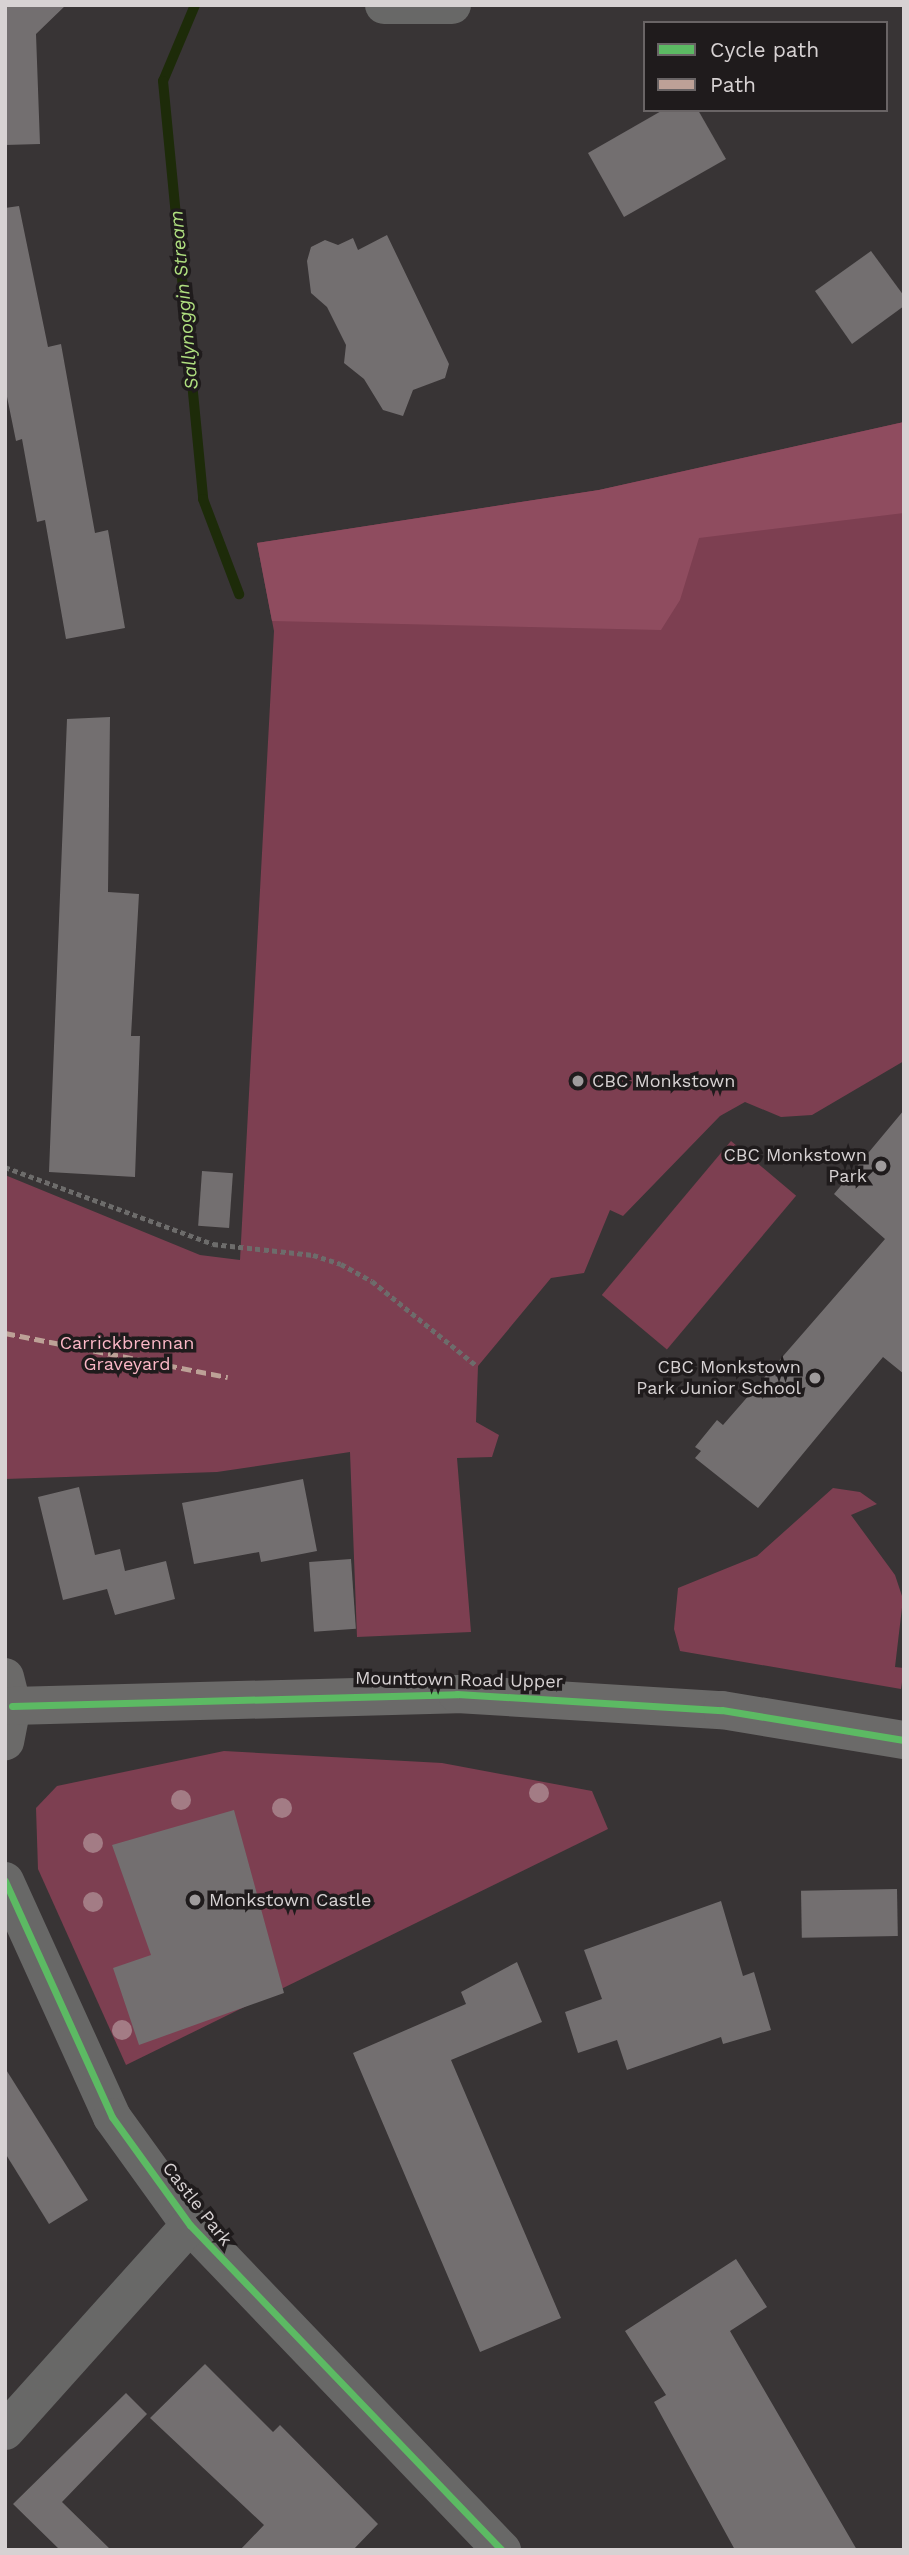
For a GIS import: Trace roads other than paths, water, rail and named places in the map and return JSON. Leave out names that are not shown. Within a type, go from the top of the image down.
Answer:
[{"type":"main road","name":"Mounttown Road Upper","points":[[7,1708],[303,1694],[509,1696],[722,1710],[904,1740]]},
{"type":"street","points":[[384,5],[452,5]]},
{"type":"street","name":"Castle Park","points":[[5,1881],[112,2117],[190,2225],[502,2550]]},
{"type":"street","name":"Castle Park","points":[[5,2431],[190,2225]]},
{"type":"waterway","name":"Sallynoggin Stream","points":[[195,5],[163,81],[203,499],[239,594]]},
{"type":"place","name":"CBC Monkstown","points":[[578,1081]]},
{"type":"place","name":"CBC Monkstown Park","points":[[881,1166]]},
{"type":"place","name":"CBC Monkstown Park Junior School","points":[[815,1378]]},
{"type":"place","name":"Monkstown Castle","points":[[195,1900]]},
{"type":"park label","name":"Carrickbrennan Graveyard","points":[[127,1354]]}]
